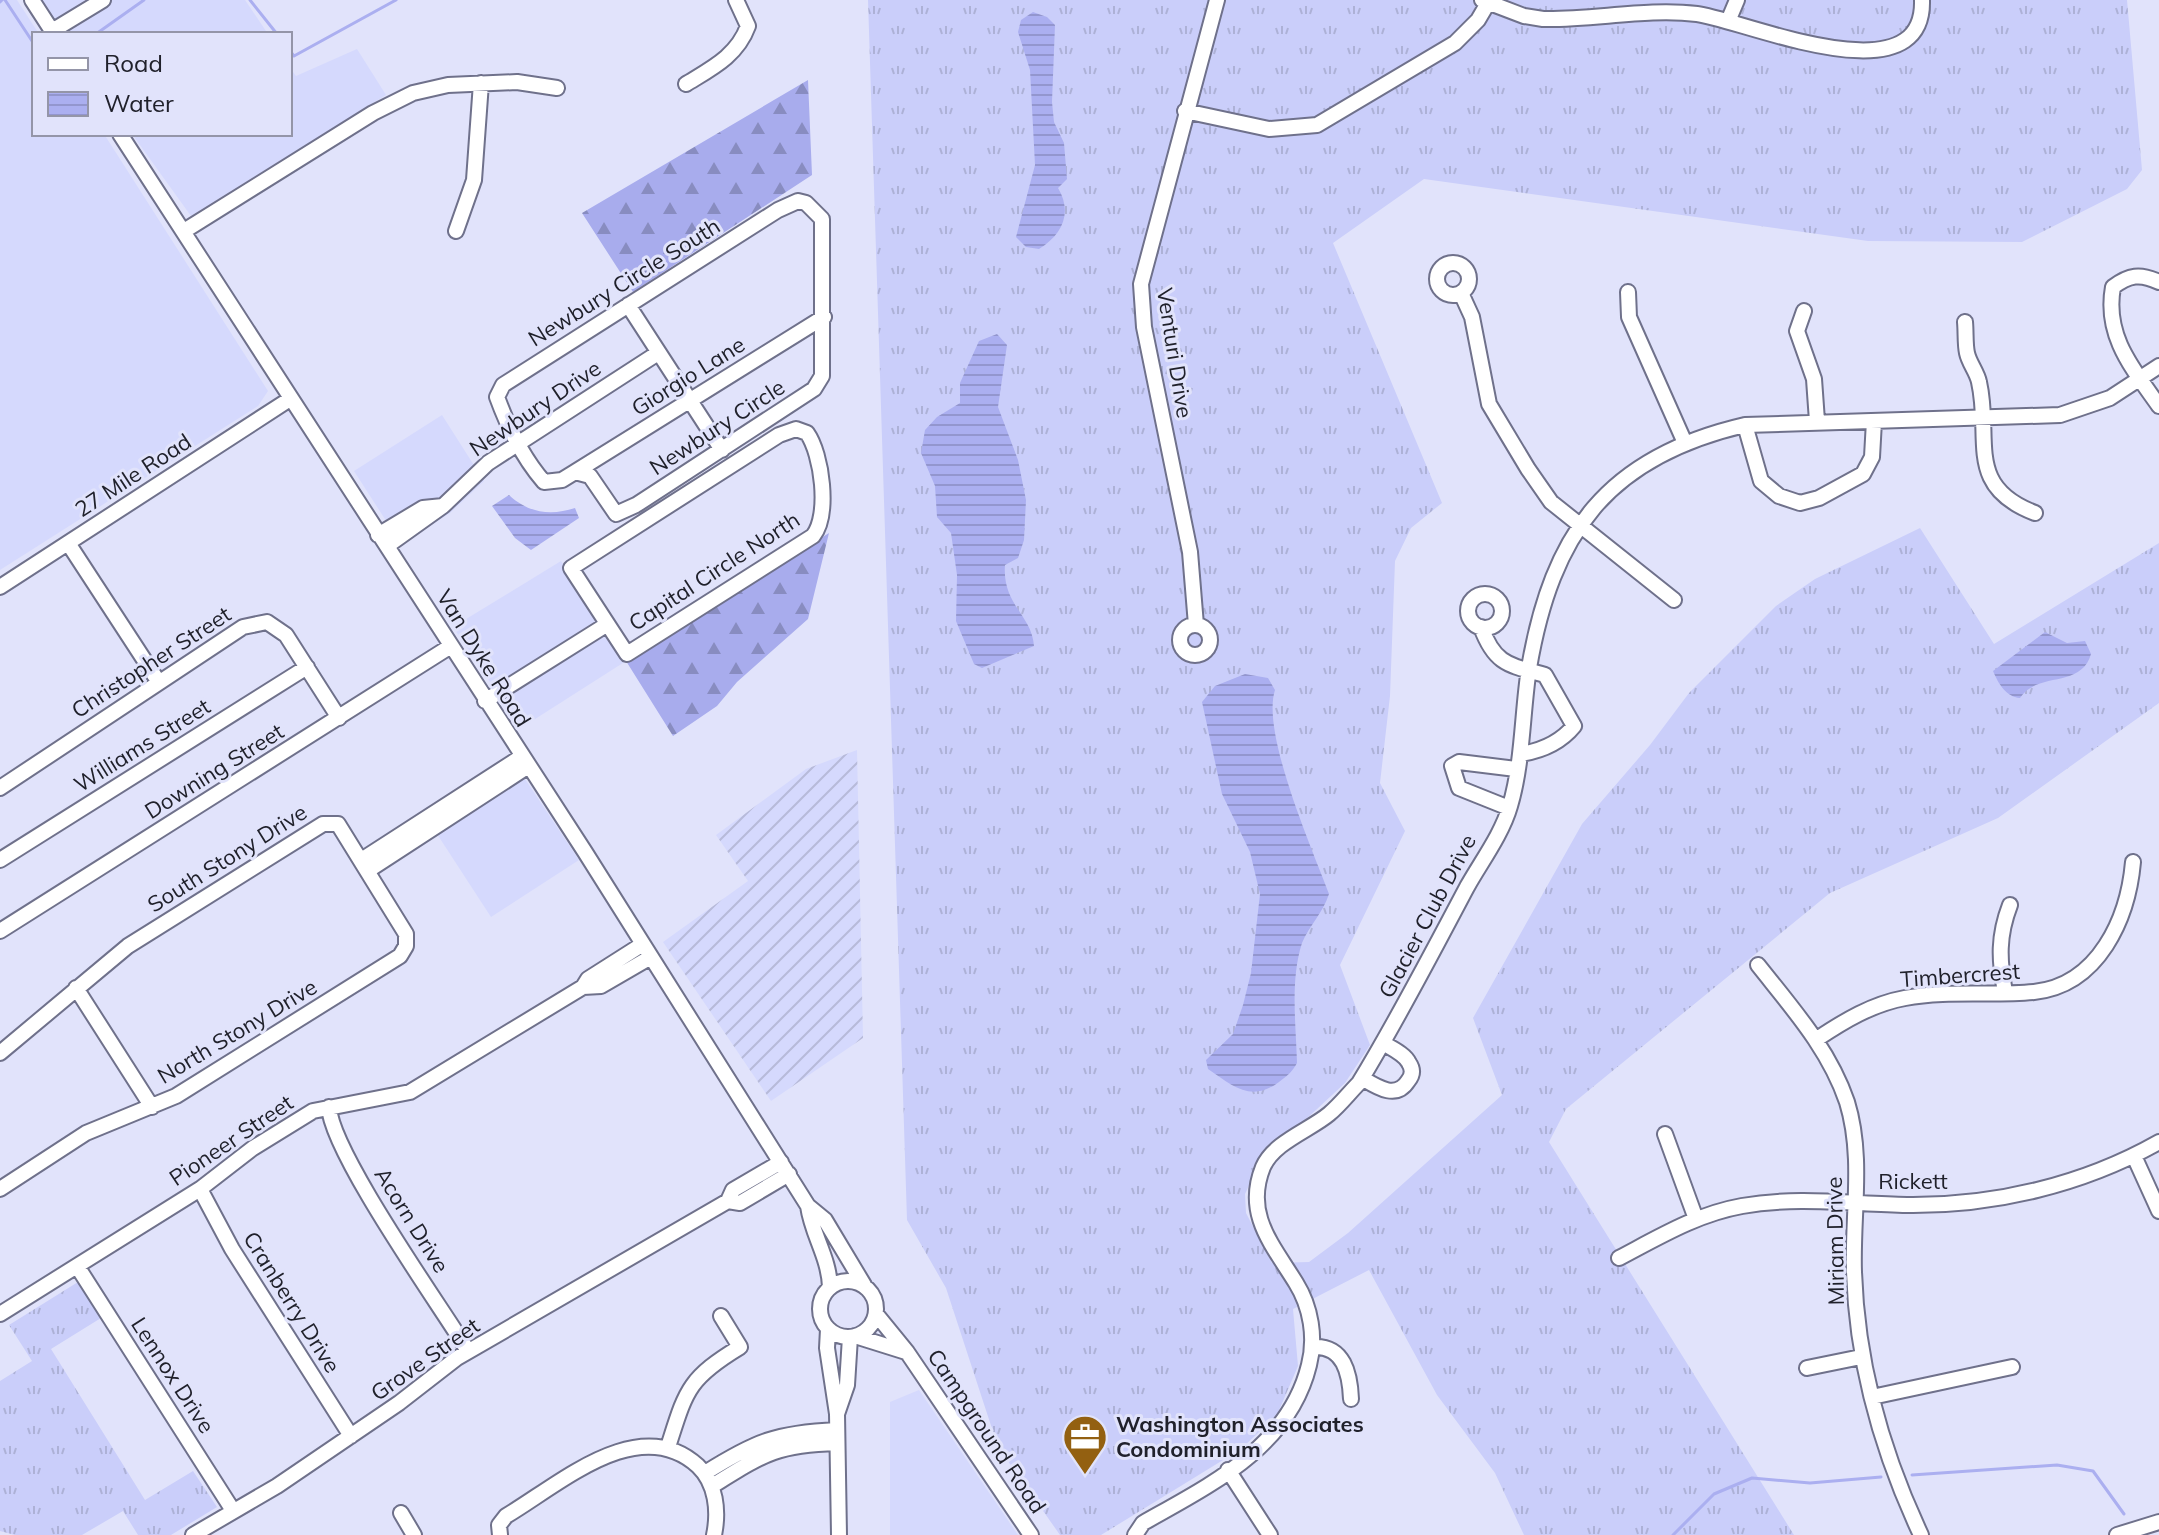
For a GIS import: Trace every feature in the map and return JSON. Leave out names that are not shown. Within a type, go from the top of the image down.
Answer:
[{"type":"street","points":[[32,0],[52,32]]},
{"type":"street","points":[[55,32],[103,0]]},
{"type":"street","points":[[686,84],[729,57],[742,43],[748,26],[736,0]]},
{"type":"street","name":"Venturi Drive","points":[[1196,625],[1190,552],[1144,327],[1141,284],[1217,0]]},
{"type":"street","points":[[1729,19],[1737,0]]},
{"type":"street","points":[[1185,111],[1269,129],[1317,125],[1455,43],[1478,20],[1485,1],[1524,16],[1543,19],[1666,13],[1729,19],[1794,41],[1868,51],[1899,43],[1919,18],[1922,0]]},
{"type":"street","points":[[184,231],[373,113],[413,93],[448,85],[481,83],[517,82],[557,88]]},
{"type":"street","points":[[456,231],[474,180],[481,83]]},
{"type":"street","name":"Van Dyke Road","points":[[121,136],[643,944],[808,1206],[825,1220],[864,1285]]},
{"type":"street","name":"Newbury Circle South","points":[[519,443],[497,397],[503,385],[778,210],[798,201],[806,203],[822,219]]},
{"type":"street","name":"Newbury Circle","points":[[616,514],[636,505],[814,389],[822,376],[822,219]]},
{"type":"street","points":[[2159,282],[2139,274],[2125,278],[2113,287],[2110,302],[2117,344],[2159,406]]},
{"type":"street","points":[[1628,292],[1629,317],[1685,443]]},
{"type":"street","points":[[1461,293],[1472,317],[1489,404],[1551,502],[1674,600]]},
{"type":"street","points":[[628,305],[722,450]]},
{"type":"street","points":[[1804,311],[1797,331],[1815,388],[1817,421]]},
{"type":"street","name":"Giorgio Lane","points":[[575,472],[824,317]]},
{"type":"street","points":[[1965,322],[1967,355],[1979,380],[1983,464],[1996,487],[2012,504],[2035,513]]},
{"type":"street","name":"Newbury Drive","points":[[383,541],[423,508],[443,506],[488,463],[658,353]]},
{"type":"street","name":"Glacier Club Drive","points":[[1135,1535],[1143,1523],[1261,1449],[1279,1431],[1295,1407],[1313,1347],[1307,1307],[1265,1236],[1255,1211],[1257,1185],[1265,1162],[1291,1139],[1328,1115],[1362,1078],[1509,808],[1520,754],[1529,671],[1546,588],[1581,527],[1612,486],[1647,460],[1685,443],[1745,425],[2060,415],[2110,398],[2159,366]]},
{"type":"street","name":"27 Mile Road","points":[[0,587],[290,399]]},
{"type":"street","points":[[1745,425],[1761,481],[1779,496],[1800,503],[1819,498],[1863,474],[1872,457],[1874,421]]},
{"type":"street","name":"Capital Circle North","points":[[606,625],[627,654],[813,536],[820,527],[821,488],[820,459],[815,444],[807,433],[788,430],[627,532]]},
{"type":"street","points":[[485,701],[606,625],[571,568],[627,532],[590,476],[575,472],[551,483],[544,482],[519,443]]},
{"type":"street","points":[[68,543],[158,681]]},
{"type":"street","name":"Christopher Street","points":[[0,788],[158,681],[243,627],[259,622],[280,629],[339,718]]},
{"type":"street","points":[[1481,627],[1489,648],[1498,657],[1545,675],[1574,726],[1550,746],[1520,754]]},
{"type":"street","name":"Downing Street","points":[[0,931],[451,646]]},
{"type":"street","name":"Williams Street","points":[[0,860],[307,667]]},
{"type":"street","points":[[366,864],[524,762]]},
{"type":"street","points":[[1509,808],[1469,795],[1459,788],[1452,766],[1459,762],[1516,769]]},
{"type":"street","name":"South Stony Drive","points":[[0,1053],[128,946],[323,824],[338,824],[366,864]]},
{"type":"street","name":"Timbercrest","points":[[1817,1039],[1876,1005],[1905,998],[2037,992],[2069,980],[2099,957],[2119,926],[2130,892],[2133,862]]},
{"type":"street","name":"North Stony Drive","points":[[0,1189],[86,1133],[176,1096],[400,956],[406,946],[406,934],[366,864]]},
{"type":"street","points":[[2005,992],[1999,958],[2000,930],[2010,905]]},
{"type":"street","name":"Pioneer Street","points":[[0,1314],[200,1189],[253,1148],[313,1111],[410,1092],[583,987],[588,979],[643,944]]},
{"type":"street","name":"Pioneer Street","points":[[583,987],[601,986],[651,957]]},
{"type":"street","name":"Miriam Drive","points":[[1758,965],[1817,1039],[1848,1105],[1854,1144],[1854,1271],[1861,1357],[1896,1476],[1921,1535]]},
{"type":"street","points":[[76,988],[152,1107]]},
{"type":"street","points":[[1362,1078],[1383,1090],[1397,1091],[1407,1084],[1412,1075],[1407,1059],[1383,1043]]},
{"type":"street","name":"Acorn Drive","points":[[329,1107],[330,1123],[354,1167],[468,1351]]},
{"type":"street","points":[[1665,1134],[1696,1219]]},
{"type":"street","name":"Rickett","points":[[1619,1258],[1696,1219],[1739,1206],[1814,1199],[1856,1203],[1967,1203],[2080,1178],[2159,1142]]},
{"type":"street","points":[[2134,1156],[2159,1211]]},
{"type":"street","name":"Grove Street","points":[[193,1535],[232,1509],[277,1486],[468,1351],[728,1201],[733,1190],[785,1168]]},
{"type":"street","name":"Cranberry Drive","points":[[200,1189],[232,1249],[351,1436]]},
{"type":"street","name":"Van Dyke Road","points":[[808,1206],[811,1226],[827,1259],[830,1287]]},
{"type":"street","name":"Lennox Drive","points":[[77,1266],[232,1509]]},
{"type":"street","points":[[828,1329],[852,1336],[871,1326],[876,1314],[875,1299],[864,1285],[847,1280],[830,1287],[821,1303],[820,1312],[828,1329],[827,1348],[837,1414],[839,1535]]},
{"type":"street","name":"Campground Road","points":[[876,1314],[907,1352],[1031,1535]]},
{"type":"street","points":[[668,1447],[687,1389],[709,1366],[740,1347],[721,1316]]},
{"type":"street","points":[[837,1414],[847,1385],[852,1336]]},
{"type":"street","name":"Campground Road","points":[[852,1336],[907,1352]]},
{"type":"street","points":[[1313,1347],[1325,1346],[1337,1353],[1350,1377],[1351,1399]]},
{"type":"street","points":[[1807,1368],[1861,1357]]},
{"type":"street","points":[[1872,1397],[2012,1367]]},
{"type":"street","points":[[708,1479],[763,1440],[792,1432],[837,1437]]},
{"type":"street","points":[[500,1535],[499,1525],[506,1516],[618,1450],[633,1446],[668,1447],[689,1458],[708,1479],[717,1512],[714,1535]]},
{"type":"street","points":[[1228,1470],[1270,1535]]},
{"type":"street","points":[[401,1513],[414,1535]]},
{"type":"street","points":[[2117,1535],[2159,1522]]},
{"type":"shaded area","points":[[0,0],[17,0],[38,32],[32,32],[32,136],[105,136],[268,391],[258,406],[0,570]]},
{"type":"shaded area","points":[[40,0],[245,0],[267,32],[62,32]]},
{"type":"shaded area","points":[[357,49],[386,95],[191,216],[133,136],[292,136],[292,71],[296,76]]},
{"type":"shaded area","points":[[442,415],[484,481],[450,513],[401,544],[354,471]]},
{"type":"shaded area","points":[[561,561],[626,661],[521,728],[453,627]]},
{"type":"shaded area","points":[[857,750],[863,1038],[771,1101],[663,942],[748,881],[716,835],[806,769]]},
{"type":"shaded area","points":[[523,776],[579,860],[491,917],[437,834]]},
{"type":"shaded area","points":[[919,1390],[1018,1535],[890,1535],[890,1402]]},
{"type":"green space","points":[[868,0],[2127,0],[2142,170],[2127,189],[2022,242],[1868,241],[1424,179],[1333,243],[1442,503],[1411,528],[1395,561],[1390,696],[1380,783],[1405,831],[1340,965],[1370,1045],[1345,1083],[1260,1162],[1245,1194],[1246,1213],[1272,1263],[1309,1262],[1348,1233],[1502,1095],[1473,1018],[1582,824],[1650,745],[1689,693],[1776,606],[1815,579],[1920,528],[1994,644],[2159,543],[2159,703],[1998,818],[1830,893],[1566,1109],[1549,1142],[1794,1535],[1524,1535],[1495,1473],[1437,1395],[1369,1270],[1293,1309],[1298,1366],[1277,1415],[1241,1449],[1101,1535],[1060,1535],[998,1447],[946,1288],[907,1220]]},
{"type":"green space","points":[[808,80],[812,175],[633,292],[582,213]]},
{"type":"green space","points":[[829,533],[808,619],[737,682],[717,706],[673,736],[626,661]]},
{"type":"green space","points":[[78,1282],[101,1318],[51,1349],[145,1500],[193,1471],[217,1507],[171,1535],[138,1535],[123,1511],[82,1535],[15,1535],[0,1531],[0,1381],[32,1361],[9,1325]]},
{"type":"water","points":[[1033,12],[1047,17],[1055,25],[1052,102],[1054,122],[1064,143],[1067,179],[1058,188],[1065,206],[1063,223],[1054,237],[1039,249],[1026,247],[1016,237],[1035,165],[1030,70],[1018,32],[1021,20]]},
{"type":"water","points":[[997,334],[1007,345],[998,407],[1018,460],[1026,500],[1024,540],[1018,558],[1005,565],[1005,579],[1012,600],[1032,635],[1034,646],[982,668],[974,664],[956,621],[957,575],[951,533],[937,517],[935,486],[921,453],[925,430],[937,417],[960,403],[960,383],[979,341]]},
{"type":"water","points":[[509,495],[524,506],[540,511],[557,512],[575,508],[579,518],[531,550],[515,538],[492,506]]},
{"type":"water","points":[[2045,632],[2067,643],[2085,641],[2091,654],[2086,665],[2069,676],[2037,685],[2020,698],[2011,695],[2000,685],[1993,671]]},
{"type":"water","points":[[1245,674],[1268,678],[1275,690],[1275,734],[1281,761],[1329,894],[1302,943],[1298,957],[1295,1003],[1297,1063],[1279,1082],[1251,1092],[1234,1086],[1208,1069],[1206,1060],[1233,1034],[1243,1005],[1251,973],[1260,894],[1250,852],[1222,794],[1202,702],[1215,686]]},
{"type":"waterway","points":[[5,0],[32,41]]},
{"type":"waterway","points":[[99,32],[144,0]]},
{"type":"waterway","points":[[250,0],[275,32]]},
{"type":"waterway","points":[[292,54],[294,56],[396,0]]},
{"type":"waterway","points":[[1912,1475],[2057,1465],[2093,1471],[2124,1514]]},
{"type":"waterway","points":[[1673,1535],[1714,1494],[1752,1478],[1810,1483],[1881,1477]]},
{"type":"place","name":"Washington Associates Condominium","points":[[1085,1476]]}]
